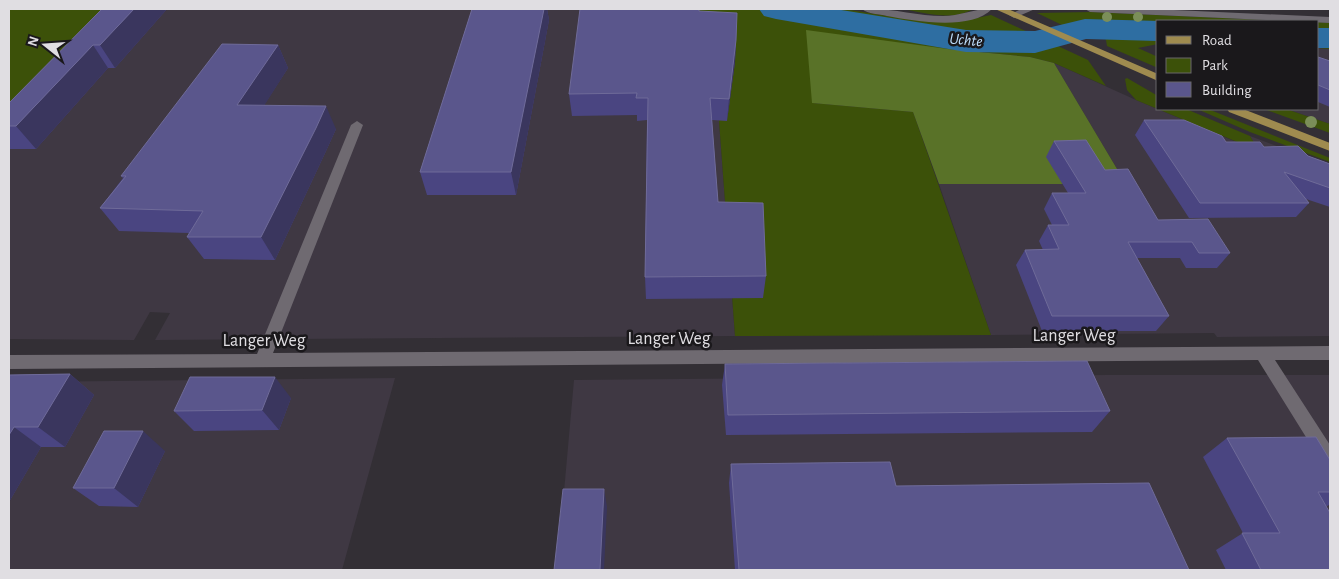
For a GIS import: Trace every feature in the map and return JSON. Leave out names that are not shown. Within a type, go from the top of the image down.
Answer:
[{"type":"main road","points":[[1000,9],[1156,77]]},
{"type":"main road","points":[[1236,110],[1330,147]]},
{"type":"street","points":[[867,9],[942,18],[978,14],[987,9]]},
{"type":"street","points":[[1014,15],[1030,9]]},
{"type":"street","points":[[1090,9],[1330,20]]},
{"type":"street","points":[[262,360],[357,125]]},
{"type":"street","points":[[1262,353],[1330,460]]},
{"type":"street","name":"Langer Weg","points":[[9,362],[1330,353]]},
{"type":"shaded area","points":[[118,9],[677,9],[711,13],[735,336],[155,340],[170,313],[150,312],[134,340],[9,339],[9,129]]},
{"type":"shaded area","points":[[1319,48],[1330,49],[1330,124],[1289,110],[1319,110]]},
{"type":"shaded area","points":[[1054,63],[1156,110],[1258,151],[1250,136],[1330,166],[1330,336],[1217,337],[1214,333],[991,335],[939,184],[1126,184]]},
{"type":"shaded area","points":[[1330,375],[1330,570],[557,570],[574,380]]},
{"type":"shaded area","points":[[395,378],[342,570],[9,570],[9,398],[19,382]]},
{"type":"green space","points":[[9,9],[118,9],[9,128]]},
{"type":"green space","points":[[677,9],[844,9],[945,22],[962,21],[991,15],[1088,60],[1106,86],[1054,63],[1030,57],[948,49],[813,103],[913,112],[991,335],[735,336],[711,13]]},
{"type":"green space","points":[[901,9],[973,9],[965,13],[947,16]]},
{"type":"green space","points":[[1091,12],[1269,20],[1156,20],[1156,44],[1138,48],[1156,56],[1156,67],[1107,46],[1106,40],[1101,35],[1085,36],[1037,13]]},
{"type":"green space","points":[[1319,22],[1330,23],[1330,49],[1319,48]]},
{"type":"green space","points":[[806,30],[948,49],[1030,57],[1054,63],[1126,184],[939,184],[913,112],[812,103]]},
{"type":"green space","points":[[1127,78],[1156,95],[1156,108],[1136,100],[1127,90],[1125,79]]},
{"type":"green space","points":[[1160,110],[1188,110],[1250,136],[1259,151]]},
{"type":"green space","points":[[1199,110],[1210,110],[1330,158],[1330,162],[1250,132]]},
{"type":"green space","points":[[1267,110],[1289,110],[1330,124],[1330,133]]},
{"type":"building","points":[[102,9],[134,9],[100,45],[93,45],[16,126],[9,126],[9,103]]},
{"type":"building","points":[[472,9],[544,9],[511,172],[420,172]]},
{"type":"building","points":[[580,9],[699,9],[699,11],[737,13],[736,40],[729,99],[710,98],[718,202],[763,203],[766,276],[645,277],[648,98],[636,98],[637,93],[569,94]]},
{"type":"building","points":[[222,44],[278,45],[237,105],[326,106],[261,237],[187,237],[203,211],[100,208],[126,176],[121,176]]},
{"type":"building","points":[[1319,57],[1330,61],[1330,90],[1319,85]]},
{"type":"building","points":[[1144,120],[1184,120],[1222,136],[1226,142],[1260,142],[1264,147],[1298,146],[1308,156],[1330,164],[1330,188],[1284,172],[1309,203],[1200,203]]},
{"type":"building","points":[[1086,140],[1105,170],[1128,169],[1158,220],[1208,219],[1230,253],[1199,253],[1192,242],[1128,242],[1169,316],[1052,316],[1025,250],[1059,249],[1048,225],[1069,225],[1052,193],[1086,193],[1054,141]]},
{"type":"building","points":[[1087,361],[1110,411],[728,415],[725,364]]},
{"type":"building","points":[[70,374],[38,427],[14,427],[9,435],[9,375]]},
{"type":"building","points":[[190,377],[275,377],[262,410],[174,411]]},
{"type":"building","points":[[104,431],[143,431],[114,488],[73,488]]},
{"type":"building","points":[[1316,437],[1330,460],[1330,492],[1318,492],[1330,513],[1330,570],[1261,570],[1242,533],[1280,533],[1227,438]]},
{"type":"building","points":[[890,462],[896,486],[1149,483],[1189,570],[739,570],[731,464]]},
{"type":"building","points":[[563,489],[604,489],[600,570],[554,570]]},
{"type":"waterway","name":"Uchte","points":[[776,9],[966,41],[1035,42],[1085,29],[1156,31]]},
{"type":"waterway","name":"Uchte","points":[[1319,38],[1330,38]]}]
